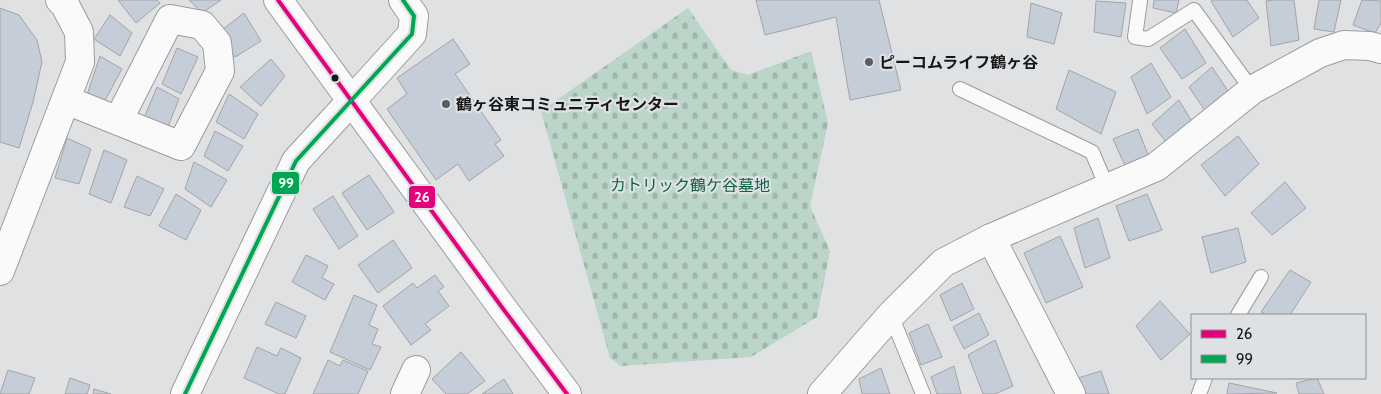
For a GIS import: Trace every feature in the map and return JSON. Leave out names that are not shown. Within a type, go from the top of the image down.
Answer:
[{"type":"street","points":[[0,271],[80,62],[79,32],[65,5],[60,0]]},
{"type":"street","points":[[278,0],[566,394]]},
{"type":"street","points":[[184,394],[296,161],[412,34],[414,16],[403,0]]},
{"type":"street","points":[[66,100],[118,121],[181,146],[220,71],[217,43],[202,25],[170,19],[118,121]]},
{"type":"street","points":[[822,394],[891,314],[943,263],[991,238],[1156,167],[1252,90],[1320,53],[1344,45],[1370,46],[1381,49]]},
{"type":"street","points":[[991,238],[1071,394]]},
{"type":"lane","points":[[1140,1],[1135,37],[1148,39],[1194,10],[1252,90]]},
{"type":"lane","points":[[960,89],[1092,152],[1107,188]]},
{"type":"lane","points":[[1239,314],[1261,277]]},
{"type":"lane","points":[[891,314],[923,394]]},
{"type":"lane","points":[[1199,394],[1205,379]]},
{"type":"green space","name":"カトリック鶴ケ谷墓地","points":[[688,8],[731,70],[748,75],[811,51],[828,123],[810,206],[830,251],[817,317],[751,357],[621,366],[610,358],[541,111]]},
{"type":"building","points":[[118,0],[157,0],[160,3],[136,23]]},
{"type":"building","points":[[189,0],[221,0],[202,13]]},
{"type":"building","name":"ピーコムライフ鶴ヶ谷","points":[[756,0],[879,0],[901,90],[850,100],[836,17],[765,35]]},
{"type":"building","points":[[1154,0],[1179,0],[1176,13],[1153,8]]},
{"type":"building","points":[[1212,0],[1247,0],[1259,18],[1233,37]]},
{"type":"building","points":[[1294,0],[1299,40],[1271,46],[1266,1]]},
{"type":"building","points":[[1319,0],[1341,0],[1334,32],[1314,29]]},
{"type":"building","points":[[1362,0],[1381,1],[1381,23],[1375,33],[1353,25]]},
{"type":"building","points":[[1096,1],[1126,3],[1121,37],[1094,32]]},
{"type":"building","points":[[1031,3],[1062,13],[1054,44],[1027,37]]},
{"type":"building","points":[[0,8],[19,15],[37,40],[42,62],[33,102],[19,148],[0,142]]},
{"type":"building","points":[[244,13],[261,41],[235,57],[218,33]]},
{"type":"building","points":[[110,15],[132,33],[120,56],[94,39]]},
{"type":"building","points":[[1185,29],[1206,63],[1182,79],[1160,48]]},
{"type":"building","points":[[453,39],[470,64],[455,74],[501,140],[495,144],[504,156],[469,181],[458,164],[436,180],[387,109],[407,94],[397,78]]},
{"type":"building","points":[[177,48],[198,57],[181,94],[162,84]]},
{"type":"building","points":[[100,56],[122,69],[102,106],[87,95]]},
{"type":"building","points":[[271,59],[285,76],[261,106],[240,87]]},
{"type":"building","points":[[1151,63],[1171,97],[1147,114],[1131,77]]},
{"type":"building","points":[[1212,67],[1230,94],[1208,115],[1189,87]]},
{"type":"building","points":[[1069,70],[1116,92],[1101,134],[1056,109]]},
{"type":"building","points":[[157,87],[179,99],[167,129],[144,118]]},
{"type":"building","points":[[229,94],[258,114],[244,139],[216,122]]},
{"type":"building","points":[[1179,100],[1195,127],[1169,146],[1152,124]]},
{"type":"building","points":[[1138,129],[1150,160],[1127,170],[1113,139]]},
{"type":"building","points":[[215,131],[243,146],[228,171],[204,156]]},
{"type":"building","points":[[1238,136],[1259,164],[1225,196],[1201,165]]},
{"type":"building","points":[[67,138],[91,149],[79,184],[55,178]]},
{"type":"building","points":[[104,150],[127,160],[111,203],[89,194]]},
{"type":"building","points":[[194,162],[227,180],[211,207],[185,189]]},
{"type":"building","points":[[369,175],[394,212],[367,230],[342,193]]},
{"type":"building","points":[[137,176],[164,189],[150,216],[124,207]]},
{"type":"building","points":[[1285,182],[1306,208],[1272,235],[1251,213]]},
{"type":"building","points":[[176,194],[201,210],[186,240],[159,226]]},
{"type":"building","points":[[1147,194],[1162,230],[1129,241],[1116,206]]},
{"type":"building","points":[[333,196],[358,236],[339,249],[313,209]]},
{"type":"building","points":[[1098,218],[1110,258],[1085,268],[1074,228]]},
{"type":"building","points":[[1238,228],[1246,262],[1211,273],[1202,237]]},
{"type":"building","points":[[1060,236],[1083,287],[1046,303],[1024,253]]},
{"type":"building","points":[[393,240],[412,268],[378,293],[358,265]]},
{"type":"building","points":[[306,255],[328,266],[322,278],[334,284],[325,300],[292,282]]},
{"type":"building","points":[[1290,270],[1311,282],[1291,314],[1265,314],[1261,312]]},
{"type":"building","points":[[435,275],[444,287],[438,291],[449,306],[425,324],[431,330],[411,345],[383,306],[413,283],[417,288]]},
{"type":"building","points":[[962,283],[974,309],[951,321],[940,295]]},
{"type":"building","points":[[354,295],[377,305],[369,325],[378,329],[372,344],[381,347],[370,370],[330,352]]},
{"type":"building","points":[[1160,301],[1190,334],[1161,360],[1136,326]]},
{"type":"building","points":[[276,302],[306,316],[296,338],[265,324]]},
{"type":"building","points":[[979,313],[989,335],[964,349],[953,327]]},
{"type":"building","points":[[928,324],[942,357],[921,365],[909,333]]},
{"type":"building","points":[[995,340],[1013,386],[995,394],[983,394],[968,355]]},
{"type":"building","points":[[257,347],[277,356],[281,348],[301,358],[285,394],[279,394],[244,378]]},
{"type":"building","points":[[461,352],[485,381],[467,394],[446,394],[432,379]]},
{"type":"building","points":[[328,360],[340,366],[343,360],[368,371],[358,394],[313,394]]},
{"type":"building","points":[[954,366],[961,394],[937,394],[931,377]]},
{"type":"building","points":[[881,368],[890,394],[862,394],[859,379]]},
{"type":"building","points":[[8,370],[35,378],[29,394],[0,394]]},
{"type":"building","points":[[1101,371],[1109,394],[1083,394],[1078,378]]},
{"type":"building","points":[[70,378],[90,385],[87,394],[65,394]]},
{"type":"building","points":[[504,379],[513,394],[482,394]]},
{"type":"building","points":[[1317,379],[1324,394],[1299,394],[1296,383]]},
{"type":"building","points":[[1229,383],[1277,393],[1227,394]]},
{"type":"building","points":[[94,389],[111,394],[93,394]]},
{"type":"transit line","name":"26","points":[[278,0],[567,394]]},
{"type":"transit line","name":"99","points":[[185,394],[296,161],[412,34],[414,16],[403,0]]},
{"type":"place","name":"ピーコムライフ鶴ヶ谷","points":[[869,62]]},
{"type":"place","name":"鶴ヶ谷東コミュニティセンター","points":[[446,104]]}]
